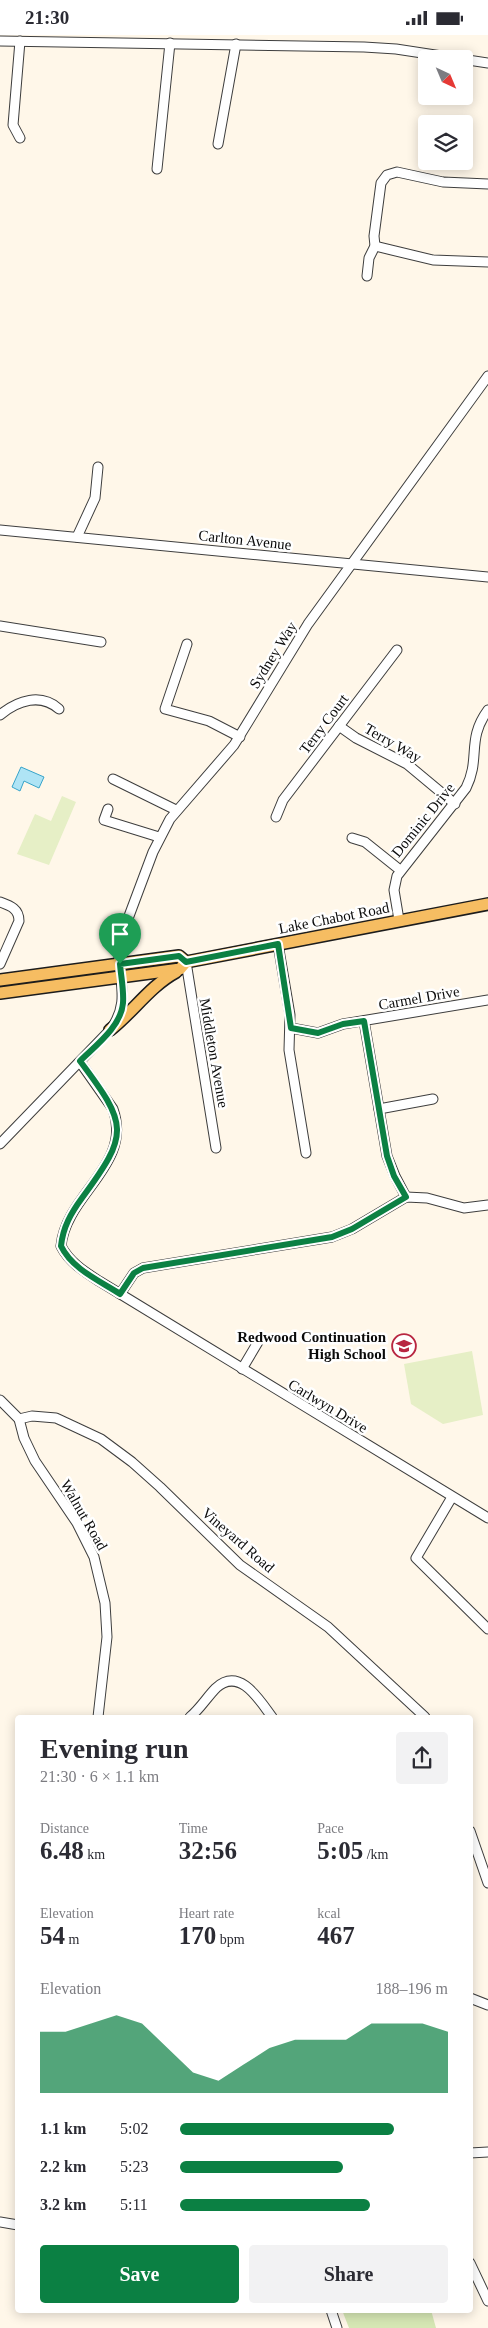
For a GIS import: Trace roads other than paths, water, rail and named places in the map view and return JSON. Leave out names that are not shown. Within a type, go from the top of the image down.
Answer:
[{"type":"main road","name":"Lake Chabot Road","points":[[0,992],[121,977],[183,966],[278,944],[488,904]]},
{"type":"main road","name":"Lake Chabot Road","points":[[0,980],[179,956],[183,966]]},
{"type":"main road","points":[[110,1030],[126,1018],[161,981],[183,966]]},
{"type":"street","points":[[0,41],[84,38],[236,45],[257,40],[396,49],[488,63]]},
{"type":"street","points":[[20,41],[13,125],[20,137]]},
{"type":"street","points":[[157,169],[170,43]]},
{"type":"street","points":[[218,144],[236,45]]},
{"type":"street","points":[[366,276],[369,258],[375,246],[374,236],[381,183],[387,175],[397,172],[442,182],[488,184]]},
{"type":"street","points":[[375,246],[434,259],[488,262]]},
{"type":"street","name":"Sydney Way","points":[[0,1144],[110,1030],[118,1018],[122,1006],[118,951],[123,931],[159,837],[176,811],[222,761],[240,737],[284,660],[350,564],[488,376]]},
{"type":"street","points":[[77,537],[94,498],[98,467]]},
{"type":"street","name":"Carlton Avenue","points":[[0,530],[488,577]]},
{"type":"street","points":[[0,626],[100,642]]},
{"type":"street","points":[[188,644],[165,709],[209,721],[240,737]]},
{"type":"street","name":"Terry Court","points":[[276,817],[283,800],[397,650]]},
{"type":"street","points":[[0,715],[28,699],[52,703],[59,709]]},
{"type":"street","name":"Dominic Drive","points":[[398,920],[394,890],[400,870],[466,788],[473,773],[474,740],[484,724],[488,710]]},
{"type":"street","name":"Terry Way","points":[[339,727],[406,764],[455,804]]},
{"type":"street","points":[[112,779],[176,811]]},
{"type":"street","points":[[108,809],[104,820],[159,837]]},
{"type":"street","points":[[352,838],[365,842],[400,870]]},
{"type":"street","points":[[0,902],[15,909],[19,916],[19,921],[0,964]]},
{"type":"street","points":[[278,944],[291,1028],[289,1050],[306,1153]]},
{"type":"street","name":"Middleton Avenue","points":[[183,966],[216,1148]]},
{"type":"street","name":"Carmel Drive","points":[[291,1028],[318,1033],[343,1024],[488,1000]]},
{"type":"street","points":[[364,1021],[390,1166],[406,1197]]},
{"type":"street","name":"Carlwyn Drive","points":[[80,1061],[113,1109],[117,1123],[117,1137],[111,1157],[68,1219],[61,1246],[68,1257],[82,1270],[120,1294],[488,1518]]},
{"type":"street","points":[[379,1109],[433,1099]]},
{"type":"street","points":[[120,1294],[134,1273],[143,1268],[332,1237],[352,1229],[406,1197],[427,1198],[464,1207],[488,1205]]},
{"type":"street","points":[[242,1369],[262,1337]]},
{"type":"street","name":"Walnut Road","points":[[0,1400],[19,1419],[24,1438],[35,1461],[76,1523],[94,1557],[106,1603],[107,1637],[98,1715]]},
{"type":"street","name":"Vineyard Road","points":[[19,1419],[32,1416],[56,1418],[101,1439],[132,1462],[160,1487],[240,1565],[328,1627],[423,1715]]},
{"type":"street","points":[[452,1497],[416,1558],[488,1629]]},
{"type":"street","points":[[192,1715],[216,1688],[232,1682],[247,1685],[270,1715]]},
{"type":"street","points":[[473,1840],[488,1883]]},
{"type":"street","points":[[473,1999],[488,2005]]},
{"type":"street","points":[[473,2153],[488,2152]]},
{"type":"street","points":[[0,2222],[15,2224]]},
{"type":"street","points":[[473,2269],[488,2301]]},
{"type":"street","points":[[332,2313],[337,2328]]},
{"type":"water","points":[[21,767],[44,777],[39,788],[24,781],[20,791],[12,787]]},
{"type":"place","name":"Redwood Continuation High School","points":[[404,1346]]}]
